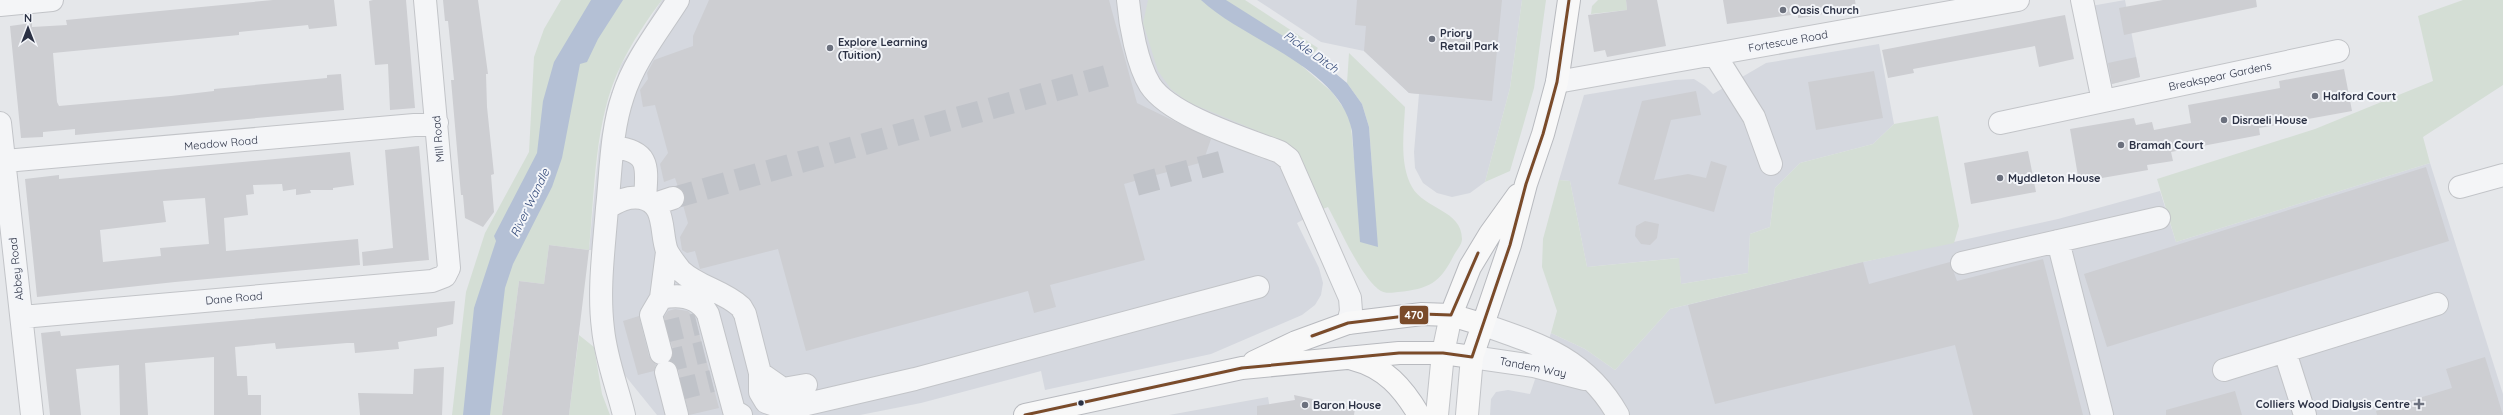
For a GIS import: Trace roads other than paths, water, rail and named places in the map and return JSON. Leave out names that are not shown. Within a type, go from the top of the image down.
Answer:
[{"type":"main road","points":[[1468,415],[1472,357],[1481,324],[1510,245],[1526,184],[1543,134],[1558,82],[1569,0]]},
{"type":"main road","points":[[1437,415],[1443,353],[1451,315],[1470,267],[1490,234],[1526,184]]},
{"type":"main road","points":[[1242,368],[1296,342],[1348,323],[1422,314],[1451,315],[1481,324]]},
{"type":"main road","points":[[1320,362],[1330,357],[1337,348],[1348,323]]},
{"type":"main road","points":[[1025,415],[1242,368],[1320,362],[1399,353],[1443,353],[1472,357]]},
{"type":"main road","points":[[1348,358],[1367,363],[1383,372],[1407,395],[1419,415]]},
{"type":"street","points":[[0,5],[52,0]]},
{"type":"street","name":"Mill Road","points":[[425,0],[449,268],[445,276]]},
{"type":"street","points":[[624,415],[608,361],[602,329],[601,280],[613,147],[623,95],[635,68],[678,0]]},
{"type":"street","points":[[1128,0],[1130,22],[1142,64],[1151,86],[1167,101],[1225,138],[1280,152],[1289,159],[1350,298],[1351,311],[1348,323]]},
{"type":"street","name":"Fortescue Road","points":[[1558,82],[2018,0]]},
{"type":"street","points":[[2082,0],[2103,101]]},
{"type":"street","name":"Breakspear Gardens","points":[[2000,123],[2338,51]]},
{"type":"street","points":[[1716,54],[1754,118],[1770,164]]},
{"type":"street","name":"Abbey Road","points":[[0,122],[5,161],[4,201],[22,317],[32,415]]},
{"type":"street","name":"Meadow Road","points":[[5,161],[437,122]]},
{"type":"street","points":[[613,147],[630,149],[642,157],[658,200],[667,252],[661,298],[651,315],[677,415]]},
{"type":"street","points":[[2460,187],[2503,175]]},
{"type":"street","points":[[607,208],[620,200],[635,197],[658,200]]},
{"type":"street","points":[[1962,263],[2159,218]]},
{"type":"street","points":[[2058,241],[2102,415]]},
{"type":"street","points":[[667,252],[681,271],[741,307],[745,314],[760,373],[760,392],[766,402],[781,412],[916,379],[1258,287]]},
{"type":"street","name":"Dane Road","points":[[22,317],[432,281],[445,276]]},
{"type":"street","points":[[661,298],[683,296],[695,300],[703,306],[703,323],[727,399],[760,373]]},
{"type":"street","points":[[2224,370],[2437,304]]},
{"type":"street","name":"Tandem Way","points":[[1481,324],[1537,343],[1561,355],[1577,366],[1593,382],[1618,415]]},
{"type":"street","points":[[2285,352],[2305,415]]},
{"type":"street","name":"Tandem Way","points":[[1472,357],[1564,372],[1593,382]]},
{"type":"street","points":[[760,373],[783,389],[806,385]]},
{"type":"street","points":[[618,393],[634,415]]},
{"type":"water","name":"River Wandle","points":[[591,0],[623,0],[598,39],[587,62],[580,64],[562,158],[552,187],[513,264],[505,288],[490,415],[463,415],[474,308],[496,241],[494,236],[537,153],[543,101],[554,62]]},
{"type":"water","points":[[1201,0],[1226,0],[1312,54],[1347,83],[1362,104],[1369,127],[1378,247],[1360,242],[1352,131],[1344,109],[1330,89],[1311,72],[1241,29]]},
{"type":"tunnel","points":[[673,198],[1106,76]]},
{"type":"tunnel","points":[[1136,185],[1224,161]]},
{"type":"tunnel","points":[[660,333],[697,324]]},
{"type":"tunnel","points":[[663,362],[704,352]]},
{"type":"tunnel","points":[[676,390],[712,381]]},
{"type":"place","name":"Oasis Church","points":[[1783,10]]},
{"type":"place","name":"Priory Retail Park","points":[[1432,39]]},
{"type":"place","name":"Explore Learning (Tuition)","points":[[830,48]]},
{"type":"place","name":"Halford Court","points":[[2315,96]]},
{"type":"place","name":"Disraeli House","points":[[2224,120]]},
{"type":"place","name":"Bramah Court","points":[[2121,145]]},
{"type":"place","name":"Myddleton House","points":[[2000,178]]},
{"type":"place","name":"Colliers Wood Dialysis Centre","points":[[2419,404]]},
{"type":"place","name":"Baron House","points":[[1305,405]]},
{"type":"water label","name":"Pickle Ditch","points":[[1311,52]]}]
